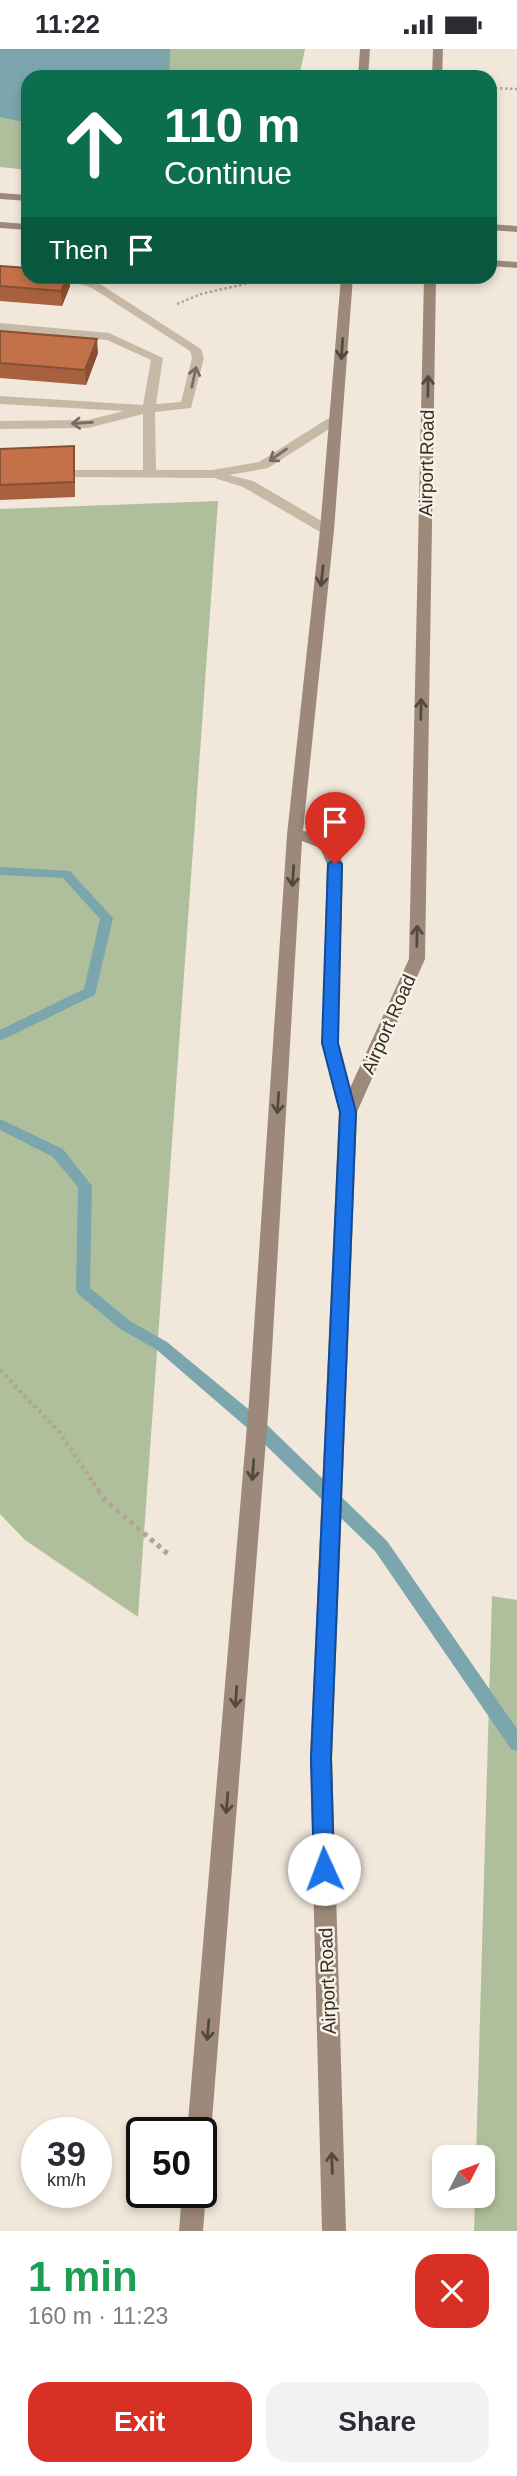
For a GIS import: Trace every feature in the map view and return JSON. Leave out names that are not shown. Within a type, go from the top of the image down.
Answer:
[{"type":"main road","points":[[364,70],[365,49]]},
{"type":"main road","points":[[437,70],[438,49]]},
{"type":"main road","points":[[0,196],[21,198]]},
{"type":"main road","points":[[0,225],[21,226]]},
{"type":"main road","points":[[497,228],[517,229]]},
{"type":"main road","points":[[497,264],[517,265]]},
{"type":"main road","points":[[200,2117],[259,1402],[296,835],[327,530],[346,284]]},
{"type":"main road","name":"Airport Road","points":[[334,2231],[321,1758],[348,1112],[416,960],[430,284]]},
{"type":"main road","points":[[296,835],[316,837],[330,846],[335,864],[330,1043],[348,1112]]},
{"type":"main road","points":[[191,2231],[193,2208]]},
{"type":"lane","points":[[0,425],[88,424],[149,409],[187,405],[198,358],[195,349],[90,284]]},
{"type":"lane","points":[[1,329],[110,337],[157,358],[149,409],[150,474]]},
{"type":"lane","points":[[55,350],[62,333]]},
{"type":"lane","points":[[0,400],[38,397],[149,409]]},
{"type":"lane","points":[[75,474],[212,474],[263,465],[336,419]]},
{"type":"lane","points":[[212,474],[248,484],[327,530]]},
{"type":"path","points":[[497,88],[517,89]]},
{"type":"path","points":[[0,1370],[60,1432],[105,1500],[168,1554]]},
{"type":"green space","points":[[0,49],[305,49],[300,70],[21,70],[21,169],[0,167]]},
{"type":"green space","points":[[218,501],[138,1617],[25,1540],[0,1514],[0,509]]},
{"type":"green space","points":[[492,1596],[517,1600],[517,2231],[474,2231],[475,2209],[495,2209],[495,2145],[476,2145]]},
{"type":"water","points":[[0,49],[170,49],[169,70],[21,70],[21,122],[0,117]]},
{"type":"building","points":[[0,266],[21,268],[21,284],[64,284],[61,291],[0,286]]},
{"type":"building","points":[[0,331],[97,339],[85,370],[0,363]]},
{"type":"building","points":[[74,446],[74,482],[0,485],[0,449]]},
{"type":"waterway","points":[[0,871],[66,874],[107,918],[90,992],[0,1036]]},
{"type":"waterway","points":[[0,1124],[58,1153],[85,1186],[83,1290],[125,1325],[162,1346],[259,1428],[381,1546],[517,1743]]},
{"type":"route","points":[[324,1869],[321,1758],[348,1112],[330,1043],[335,864]]}]
